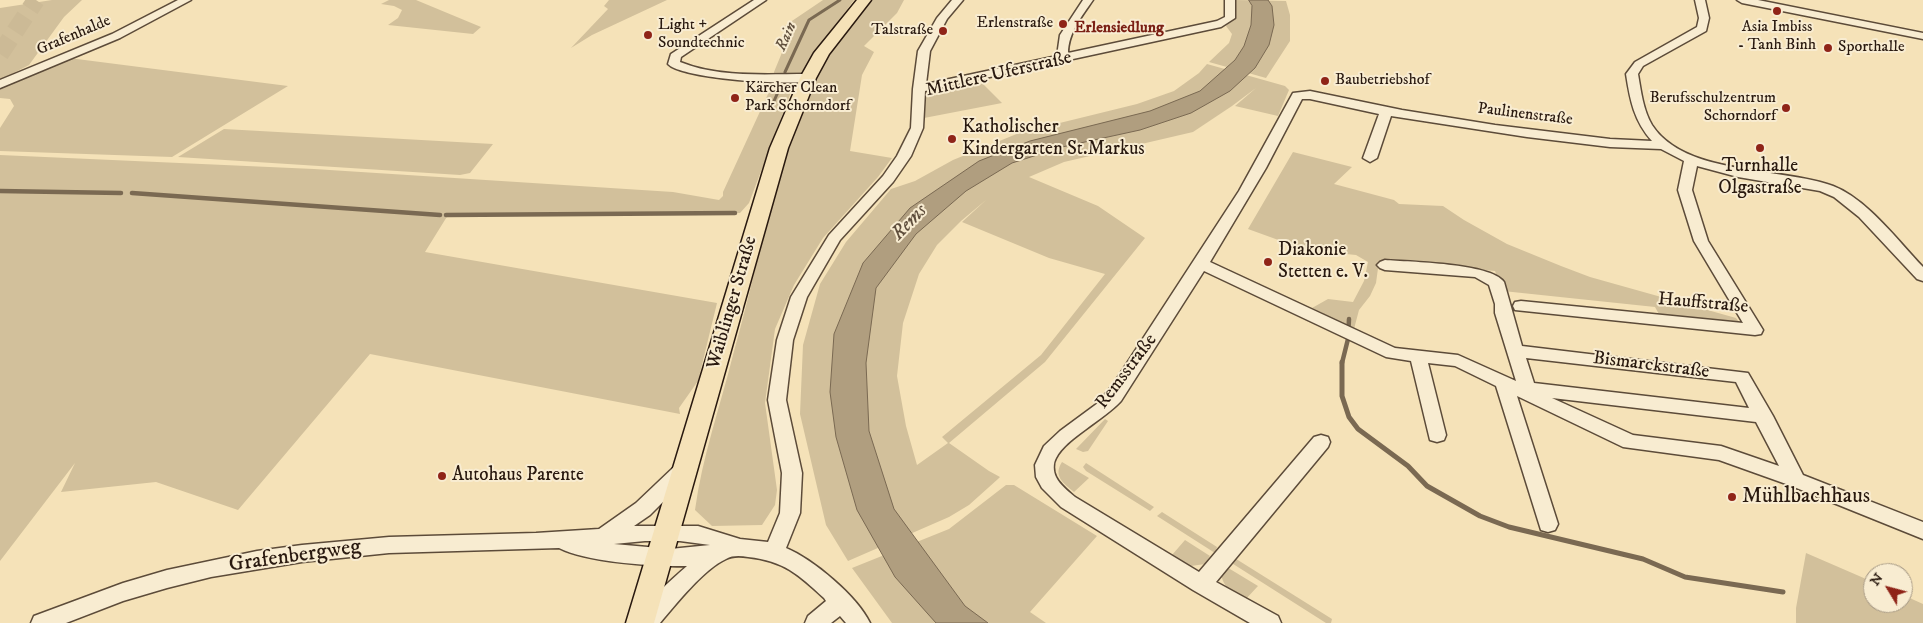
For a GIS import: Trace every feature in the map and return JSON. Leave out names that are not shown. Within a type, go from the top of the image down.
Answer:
[{"type":"main road","name":"Waiblinger Straße","points":[[640,623],[776,157],[808,78],[822,53],[864,0]]},
{"type":"street","name":"Grafenhalde","points":[[0,84],[116,36],[186,0]]},
{"type":"street","points":[[761,0],[675,56],[674,64],[685,69],[722,74],[808,78]]},
{"type":"street","points":[[919,89],[924,50],[942,18],[958,0]]},
{"type":"street","points":[[1064,59],[1061,49],[1068,31],[1088,0]]},
{"type":"street","name":"Mittlere Uferstraße","points":[[774,552],[790,513],[792,473],[777,400],[785,340],[799,297],[834,238],[888,179],[904,156],[917,128],[919,89],[1221,24],[1230,18],[1230,0]]},
{"type":"street","points":[[1700,0],[1704,18],[1702,29],[1639,64],[1632,74],[1638,107],[1647,128],[1661,145],[1691,160],[1749,174],[1828,189],[1845,197],[1923,276]]},
{"type":"street","points":[[1742,0],[1923,36]]},
{"type":"street","name":"Paulinenstraße","points":[[1302,94],[1386,112],[1506,131],[1618,143],[1661,145]]},
{"type":"street","name":"Remsstraße","points":[[1270,623],[1201,584],[1068,502],[1046,480],[1043,468],[1051,450],[1111,400],[1200,264],[1276,142],[1297,96],[1302,94]]},
{"type":"street","points":[[1370,158],[1386,112]]},
{"type":"street","name":"Hauffstraße","points":[[1521,306],[1755,330],[1701,241],[1685,190],[1691,160]]},
{"type":"street","name":"Bismarckstraße","points":[[1200,264],[1392,353],[1458,361],[1528,392],[1630,442],[1721,453],[1796,480],[1923,531]]},
{"type":"street","points":[[1385,265],[1478,274],[1496,282],[1503,304],[1503,313],[1528,392]]},
{"type":"street","name":"Bismarckstraße","points":[[1516,351],[1742,377],[1796,480]]},
{"type":"street","points":[[1418,356],[1437,435]]},
{"type":"street","points":[[1504,383],[1548,524]]},
{"type":"street","name":"Bismarckstraße","points":[[1528,392],[1764,416]]},
{"type":"street","points":[[1201,584],[1321,442]]},
{"type":"street","points":[[603,537],[643,509],[685,469]]},
{"type":"street","name":"Grafenbergweg","points":[[42,623],[144,585],[226,566],[288,556],[387,545],[603,537],[663,545]]},
{"type":"street","name":"Grafenbergweg","points":[[556,540],[587,549],[663,545]]},
{"type":"street","points":[[663,545],[699,556],[738,546],[774,552],[807,571],[841,601],[859,623]]},
{"type":"street","points":[[647,623],[670,595],[710,557],[738,546]]},
{"type":"street","points":[[816,623],[841,601]]},
{"type":"shaded area","points":[[52,0],[82,0],[64,17],[29,65],[0,80],[0,8]]},
{"type":"shaded area","points":[[389,0],[416,0],[481,27],[473,34],[388,25],[398,18],[402,10],[394,6],[381,4]]},
{"type":"shaded area","points":[[609,0],[667,0],[592,35],[571,48],[608,9],[604,6]]},
{"type":"shaded area","points":[[823,0],[854,0],[807,64],[791,92],[749,203],[740,213],[448,215],[425,252],[717,303],[698,381],[679,408],[680,414],[370,354],[238,510],[156,482],[61,492],[75,463],[0,561],[0,155],[314,169],[673,192],[719,200],[723,196],[723,192],[774,81],[774,72],[790,33],[789,29],[783,27]]},
{"type":"shaded area","points":[[873,0],[904,0],[897,13],[864,46],[874,52],[862,75],[850,151],[892,158],[878,177],[823,238],[794,285],[775,329],[765,403],[777,490],[775,505],[762,525],[712,526],[695,510],[698,490],[778,179],[800,114],[814,83],[830,53],[850,25]]},
{"type":"shaded area","points":[[1236,0],[1286,1],[1290,15],[1290,41],[1266,78],[1209,62],[1229,43],[1232,34],[1226,26],[1236,14]]},
{"type":"shaded area","points":[[69,58],[288,86],[172,157],[0,151],[0,128],[14,106],[10,99],[0,98],[0,87]]},
{"type":"shaded area","points":[[1207,64],[1285,86],[1289,90],[1278,116],[1235,106],[1256,88],[1193,132],[1064,162],[1029,177],[1098,206],[1145,238],[1045,362],[949,443],[1000,477],[969,505],[949,517],[848,561],[826,525],[800,414],[803,345],[820,284],[846,242],[891,189],[915,181],[953,160],[1019,133],[1137,104],[1174,91],[1199,73]],"holes":[[[986,200],[962,222],[1049,258],[1105,274],[1041,355],[942,437],[948,443],[917,465],[906,426],[897,376],[903,323],[919,274],[937,245],[961,221]]]},
{"type":"shaded area","points":[[981,82],[1002,103],[924,118],[924,102],[930,95],[943,89]]},
{"type":"shaded area","points":[[224,129],[493,144],[470,173],[460,175],[178,157]]},
{"type":"shaded area","points":[[1293,152],[1352,167],[1334,184],[1394,200],[1399,204],[1443,206],[1507,244],[1561,266],[1590,277],[1736,318],[1739,322],[1660,316],[1655,307],[1503,291],[1495,271],[1379,261],[1376,283],[1370,296],[1359,310],[1354,329],[1312,308],[1328,299],[1353,302],[1364,281],[1368,262],[1356,255],[1306,250],[1248,229]]},
{"type":"shaded area","points":[[1105,419],[1108,421],[1088,451],[1083,452],[1076,449]]},
{"type":"shaded area","points":[[1062,462],[1089,478],[1074,492],[1060,479],[1059,467]]},
{"type":"shaded area","points":[[1086,463],[1154,507],[1150,511],[1086,471],[1083,467]]},
{"type":"shaded area","points":[[1006,485],[1014,485],[1097,536],[1030,612],[1046,623],[892,623],[852,568],[949,529]]},
{"type":"shaded area","points":[[1162,512],[1217,547],[1215,553],[1157,516]]},
{"type":"shaded area","points":[[1185,540],[1210,556],[1205,564],[1191,566],[1172,555]]},
{"type":"shaded area","points":[[1806,553],[1863,578],[1863,613],[1913,613],[1913,600],[1923,604],[1923,623],[1796,623],[1796,608]]},
{"type":"shaded area","points":[[1233,557],[1332,619],[1331,623],[1326,623],[1230,562]]},
{"type":"shaded area","points":[[1225,566],[1258,586],[1245,600],[1226,586],[1221,573]]},
{"type":"water","name":"Rems","points":[[1249,0],[1268,0],[1272,6],[1274,25],[1269,45],[1255,68],[1230,91],[1191,113],[1140,130],[1062,147],[1012,163],[966,191],[916,234],[876,288],[866,363],[869,431],[894,509],[965,606],[988,623],[936,623],[895,577],[857,510],[836,437],[830,392],[834,334],[863,263],[910,208],[979,161],[1030,141],[1150,111],[1200,91],[1235,60],[1244,46],[1251,25],[1252,6]]},
{"type":"waterway","name":"Rain","points":[[785,72],[809,20],[840,0]]},
{"type":"waterway","points":[[774,101],[782,83]]},
{"type":"waterway","points":[[0,191],[121,193]]},
{"type":"waterway","points":[[132,193],[440,215]]},
{"type":"waterway","points":[[446,215],[735,213]]},
{"type":"waterway","points":[[1342,363],[1348,339],[1349,319]]},
{"type":"waterway","points":[[1342,363],[1342,396],[1349,417],[1358,429],[1408,466],[1427,486],[1480,516],[1509,527],[1643,559],[1685,577],[1783,592]]},
{"type":"tunnel","points":[[0,54],[36,0]]},
{"type":"place","name":"Asia Imbiss - Tanh Binh","points":[[1777,11]]},
{"type":"place","name":"Erlenstraße","points":[[1063,24]]},
{"type":"place","name":"Talstraße","points":[[943,31]]},
{"type":"place","name":"Light + Soundtechnic","points":[[648,35]]},
{"type":"place","name":"Sporthalle","points":[[1828,48]]},
{"type":"place","name":"Baubetriebshof","points":[[1325,81]]},
{"type":"place","name":"Kärcher Clean Park Schorndorf","points":[[735,98]]},
{"type":"place","name":"Berufsschulzentrum Schorndorf","points":[[1786,108]]},
{"type":"place","name":"Katholischer Kindergarten St.Markus","points":[[952,139]]},
{"type":"place","name":"Turnhalle Olgastraße","points":[[1760,148]]},
{"type":"place","name":"Diakonie Stetten e. V.","points":[[1268,262]]},
{"type":"place","name":"Autohaus Parente","points":[[442,476]]},
{"type":"place","name":"Mühlbachhaus","points":[[1732,497]]},
{"type":"district","name":"Erlensiedlung","points":[[1119,29]]}]
